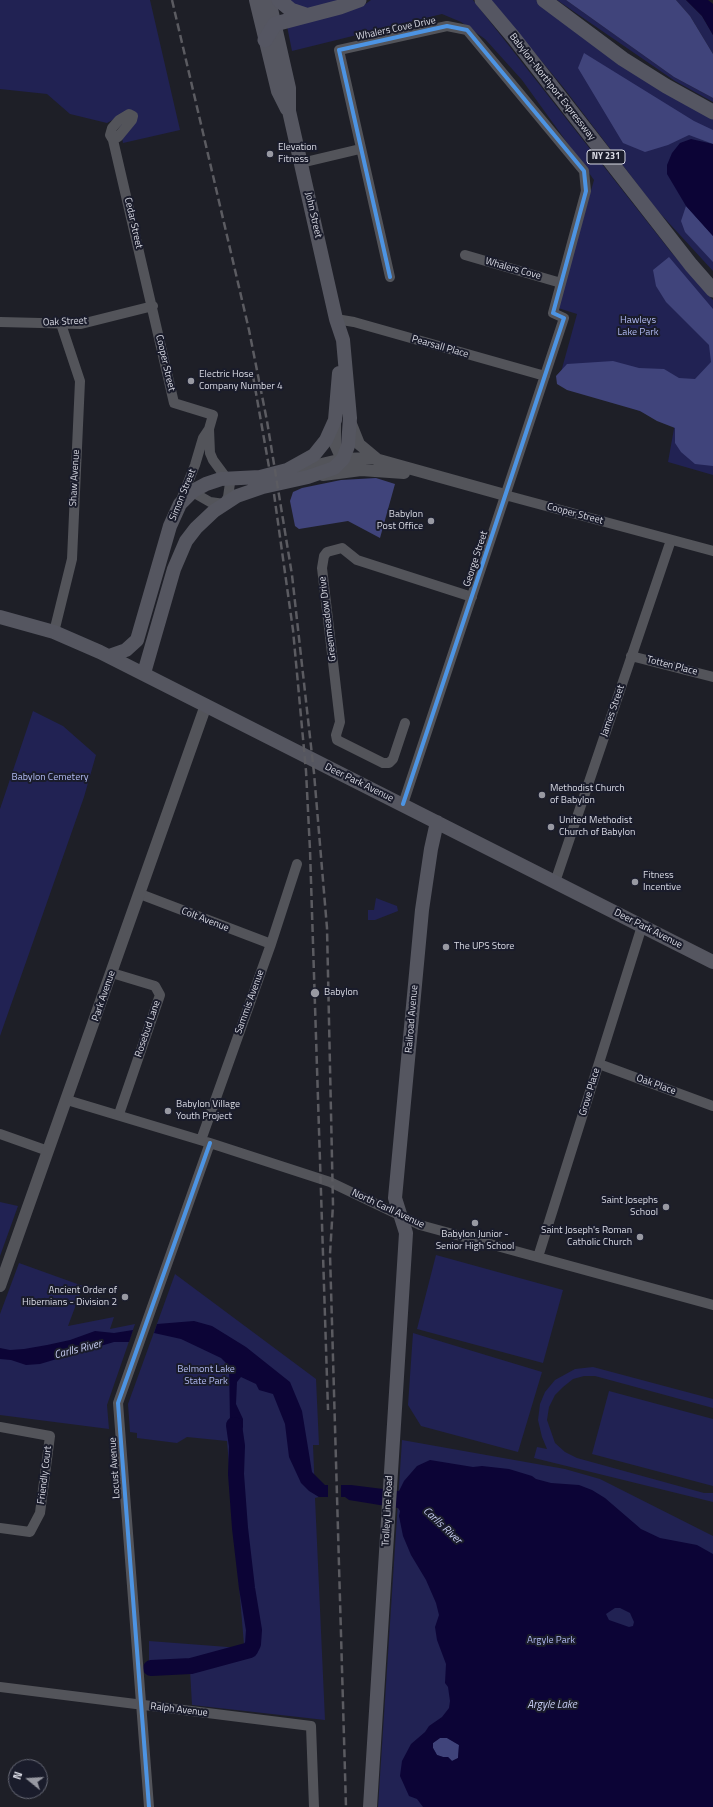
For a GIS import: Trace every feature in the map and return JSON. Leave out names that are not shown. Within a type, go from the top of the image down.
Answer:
[{"type":"main road","name":"John Street","points":[[256,0],[278,92],[288,111],[336,319],[344,346],[350,418],[348,446],[343,459]]},
{"type":"main road","name":"John Street","points":[[269,0],[289,88],[288,111]]},
{"type":"main road","points":[[279,0],[291,10],[306,16]]},
{"type":"main road","points":[[265,40],[274,24],[344,6],[359,0]]},
{"type":"main road","name":"Babylon-Northport Expressway","points":[[482,0],[514,38],[664,232]]},
{"type":"main road","points":[[544,0],[623,59],[666,86],[713,112]]},
{"type":"main road","points":[[664,232],[713,282]]},
{"type":"main road","points":[[664,232],[713,290]]},
{"type":"main road","name":"John Street","points":[[287,470],[308,459],[318,450],[330,433],[335,420],[339,376],[336,319]]},
{"type":"main road","points":[[140,671],[174,569],[186,541],[206,518],[224,504],[245,493],[308,477],[334,468],[343,459]]},
{"type":"main road","name":"Cooper Street","points":[[180,504],[191,486],[228,479],[255,478],[287,470]]},
{"type":"main road","name":"Simon Street","points":[[109,656],[126,650],[137,640],[170,526],[180,504]]},
{"type":"main road","name":"Simon Street","points":[[140,671],[153,608],[156,578]]},
{"type":"main road","name":"Deer Park Avenue","points":[[0,617],[54,632],[109,656],[713,962]]},
{"type":"main road","name":"Railroad Avenue","points":[[400,1216],[394,1198],[422,910],[431,849],[437,822]]},
{"type":"main road","name":"Trolley Line Road","points":[[370,1807],[406,1233],[400,1216]]},
{"type":"street","name":"Whalers Cove Drive","points":[[390,277],[360,149],[340,50],[448,26],[467,30],[584,171],[586,191],[553,313],[564,318]]},
{"type":"street","name":"Cedar Street","points":[[113,140],[153,306]]},
{"type":"street","points":[[300,163],[360,149]]},
{"type":"street","name":"Whalers Cove","points":[[465,255],[561,283]]},
{"type":"street","name":"Oak Street","points":[[0,322],[81,324],[153,306]]},
{"type":"street","name":"Cooper Street","points":[[153,306],[174,404],[213,415]]},
{"type":"street","name":"George Street","points":[[403,804],[564,318]]},
{"type":"street","name":"Pearsall Place","points":[[336,319],[354,322],[545,376]]},
{"type":"street","name":"Shaw Avenue","points":[[54,632],[72,559],[80,381],[61,324]]},
{"type":"street","name":"Simon Street","points":[[191,486],[203,438],[209,429],[213,415]]},
{"type":"street","name":"John Street","points":[[350,418],[352,430],[359,444],[378,459]]},
{"type":"street","name":"John Street","points":[[335,420],[335,444],[343,459]]},
{"type":"street","points":[[191,486],[203,499],[224,504],[230,489],[228,479],[213,460],[210,453],[209,429]]},
{"type":"street","points":[[343,459],[361,470]]},
{"type":"street","name":"Cooper Street","points":[[287,470],[300,469],[343,459],[378,459],[436,477],[713,551]]},
{"type":"street","name":"Cooper Street","points":[[308,477],[361,470],[391,471],[436,477]]},
{"type":"street","name":"James Street","points":[[555,882],[671,540]]},
{"type":"street","name":"Greenmeadow Drive","points":[[405,723],[393,759],[389,763],[383,763],[337,740],[336,735],[340,722],[322,568],[324,556],[327,552],[342,548],[358,560],[472,597]]},
{"type":"street","name":"Totten Place","points":[[631,656],[713,677]]},
{"type":"street","name":"Park Avenue","points":[[0,1286],[206,705]]},
{"type":"street","name":"Sammis Avenue","points":[[206,1141],[297,864]]},
{"type":"street","name":"Colt Avenue","points":[[140,894],[271,944]]},
{"type":"street","name":"Grove Place","points":[[538,1257],[642,926]]},
{"type":"street","name":"Rosebud Lane","points":[[112,972],[154,986],[160,995],[119,1114]]},
{"type":"street","name":"Oak Place","points":[[599,1064],[713,1106]]},
{"type":"street","name":"North Carll Avenue","points":[[67,1100],[119,1114],[206,1141],[330,1182],[420,1225],[713,1305]]},
{"type":"street","points":[[0,1134],[48,1151]]},
{"type":"street","name":"Locust Avenue","points":[[149,1807],[118,1403],[206,1141]]},
{"type":"street","name":"Friendly Court","points":[[0,1427],[50,1436],[40,1513],[30,1532],[0,1528]]},
{"type":"street","name":"Ralph Avenue","points":[[0,1687],[311,1726],[314,1807]]},
{"type":"green space","points":[[0,0],[150,0],[180,130],[123,143],[118,117],[107,123],[70,114],[47,94],[0,89]]},
{"type":"green space","points":[[286,0],[346,0],[312,9],[296,8]]},
{"type":"green space","name":"Hawleys Lake Park","points":[[371,0],[473,0],[671,252],[713,300],[713,475],[668,462],[675,423],[558,383],[577,314],[558,308],[594,180],[522,80],[485,39],[461,22],[442,14],[292,51],[287,26],[364,5]]},
{"type":"green space","points":[[491,0],[536,0],[597,47],[713,117],[713,271],[657,210],[563,87]]},
{"type":"green space","points":[[557,0],[566,0],[674,77],[713,98],[713,102],[675,81]]},
{"type":"green space","points":[[676,0],[686,0],[702,16],[713,35],[713,54],[690,16]]},
{"type":"green space","name":"Babylon Cemetery","points":[[33,711],[63,726],[96,755],[84,797],[0,1036],[0,809]]},
{"type":"green space","points":[[376,898],[397,906],[398,911],[375,920],[368,920],[368,910],[374,910]]},
{"type":"green space","points":[[0,1202],[18,1206],[0,1256]]},
{"type":"green space","points":[[436,1255],[563,1290],[543,1363],[417,1329]]},
{"type":"green space","points":[[19,1263],[83,1286],[68,1326],[114,1317],[110,1329],[135,1324],[107,1405],[109,1429],[0,1415],[0,1314]]},
{"type":"green space","name":"Belmont Lake State Park","points":[[175,1274],[316,1379],[319,1445],[313,1445],[315,1494],[319,1497],[315,1498],[325,1720],[192,1705],[190,1670],[154,1672],[149,1668],[149,1641],[241,1648],[244,1645],[227,1441],[187,1437],[177,1443],[137,1438],[137,1433],[130,1432],[128,1404]]},
{"type":"green space","points":[[413,1333],[542,1372],[518,1452],[421,1426],[408,1405]]},
{"type":"green space","points":[[593,1367],[713,1399],[713,1408],[595,1376],[584,1376],[573,1379],[563,1387],[555,1395],[549,1407],[547,1420],[555,1443],[565,1452],[577,1458],[704,1493],[713,1493],[713,1502],[534,1458],[537,1447],[547,1449],[542,1437],[538,1420],[540,1404],[545,1392],[555,1380],[575,1369]]},
{"type":"green space","points":[[609,1391],[713,1419],[713,1486],[592,1454]]},
{"type":"green space","name":"Argyle Lake","points":[[402,1440],[565,1469],[600,1479],[713,1536],[713,1807],[378,1807]]},
{"type":"shaded area","points":[[566,0],[676,0],[690,16],[713,54],[713,98],[674,77]]},
{"type":"shaded area","points":[[584,53],[694,121],[713,130],[713,144],[689,135],[668,145],[645,152],[623,143],[578,68]]},
{"type":"shaded area","points":[[686,206],[713,236],[713,262],[685,232],[681,221]]},
{"type":"shaded area","points":[[669,257],[713,309],[713,466],[695,464],[681,452],[675,443],[675,428],[657,421],[640,411],[567,390],[557,384],[556,376],[567,364],[613,361],[639,368],[664,369],[679,378],[695,379],[711,362],[709,345],[666,302],[656,286],[653,270]]},
{"type":"shaded area","points":[[376,478],[395,484],[380,538],[348,521],[299,529],[295,526],[290,501],[293,492],[302,488],[341,480]]},
{"type":"shaded area","points":[[440,1738],[447,1738],[459,1745],[458,1758],[452,1761],[448,1757],[437,1755],[433,1748],[433,1743]]},
{"type":"water","points":[[686,0],[708,0],[713,4],[713,35],[702,16]]},
{"type":"water","points":[[691,139],[713,144],[713,236],[686,206],[667,174],[667,165],[672,153],[680,143]]},
{"type":"water","name":"Argyle Lake","points":[[194,1321],[212,1326],[246,1347],[290,1382],[302,1411],[312,1472],[325,1485],[351,1485],[399,1491],[404,1481],[417,1466],[430,1460],[473,1467],[482,1466],[509,1469],[551,1483],[579,1485],[592,1490],[605,1498],[641,1529],[660,1538],[697,1545],[713,1554],[713,1807],[423,1807],[417,1799],[409,1796],[400,1776],[402,1761],[411,1744],[425,1732],[429,1726],[442,1717],[449,1708],[450,1701],[448,1687],[445,1683],[446,1664],[437,1640],[435,1627],[439,1615],[436,1603],[426,1580],[411,1555],[403,1536],[399,1516],[400,1511],[398,1508],[349,1500],[345,1497],[319,1497],[309,1491],[301,1483],[289,1457],[285,1424],[273,1394],[259,1390],[256,1384],[241,1377],[237,1382],[236,1404],[243,1419],[243,1427],[237,1446],[230,1421],[229,1366],[221,1358],[181,1339],[154,1333],[157,1324]],"holes":[[[615,1608],[620,1608],[630,1613],[634,1622],[633,1626],[629,1627],[609,1620],[606,1614]],[[440,1738],[447,1738],[459,1745],[458,1758],[452,1761],[448,1757],[437,1755],[433,1748],[433,1743]]]},
{"type":"water","name":"Carlls River","points":[[133,1330],[129,1342],[114,1342],[40,1364],[26,1365],[11,1360],[0,1359],[0,1348],[10,1350],[24,1349],[70,1340],[95,1331],[114,1333]]},
{"type":"pier","points":[[328,1483],[341,1484],[341,1499],[328,1499]]},
{"type":"waterway","points":[[151,1668],[191,1666],[250,1650],[253,1644],[254,1630],[247,1588],[240,1528],[236,1474],[237,1446],[234,1425]]},
{"type":"railway","points":[[172,0],[249,330],[267,421],[292,575],[314,773],[327,928],[333,1205],[330,1254],[346,1807]]},
{"type":"railway","points":[[253,376],[269,467]]},
{"type":"railway","points":[[274,494],[293,630],[306,771],[310,850],[328,1410]]},
{"type":"cycle path","points":[[390,277],[339,50],[447,26],[467,30],[584,171],[586,191],[553,313],[564,318],[403,804]]},
{"type":"cycle path","points":[[149,1807],[118,1403],[210,1143]]},
{"type":"place","name":"Elevation Fitness","points":[[270,154]]},
{"type":"place","name":"Electric Hose Company Number 4","points":[[191,381]]},
{"type":"place","name":"Babylon Post Office","points":[[431,521]]},
{"type":"place","name":"Methodist Church of Babylon","points":[[542,795]]},
{"type":"place","name":"United Methodist Church of Babylon","points":[[551,827]]},
{"type":"place","name":"Fitness Incentive","points":[[635,882]]},
{"type":"place","name":"The UPS Store","points":[[446,947]]},
{"type":"place","name":"Babylon","points":[[315,993]]},
{"type":"place","name":"Babylon Village Youth Project","points":[[168,1111]]},
{"type":"place","name":"Saint Josephs School","points":[[666,1207]]},
{"type":"place","name":"Babylon Junior - Senior High School","points":[[475,1223]]},
{"type":"place","name":"Saint Joseph's Roman Catholic Church","points":[[640,1237]]},
{"type":"place","name":"Ancient Order of Hibernians - Division 2","points":[[125,1297]]},
{"type":"park label","name":"Argyle Park","points":[[551,1641]]}]
